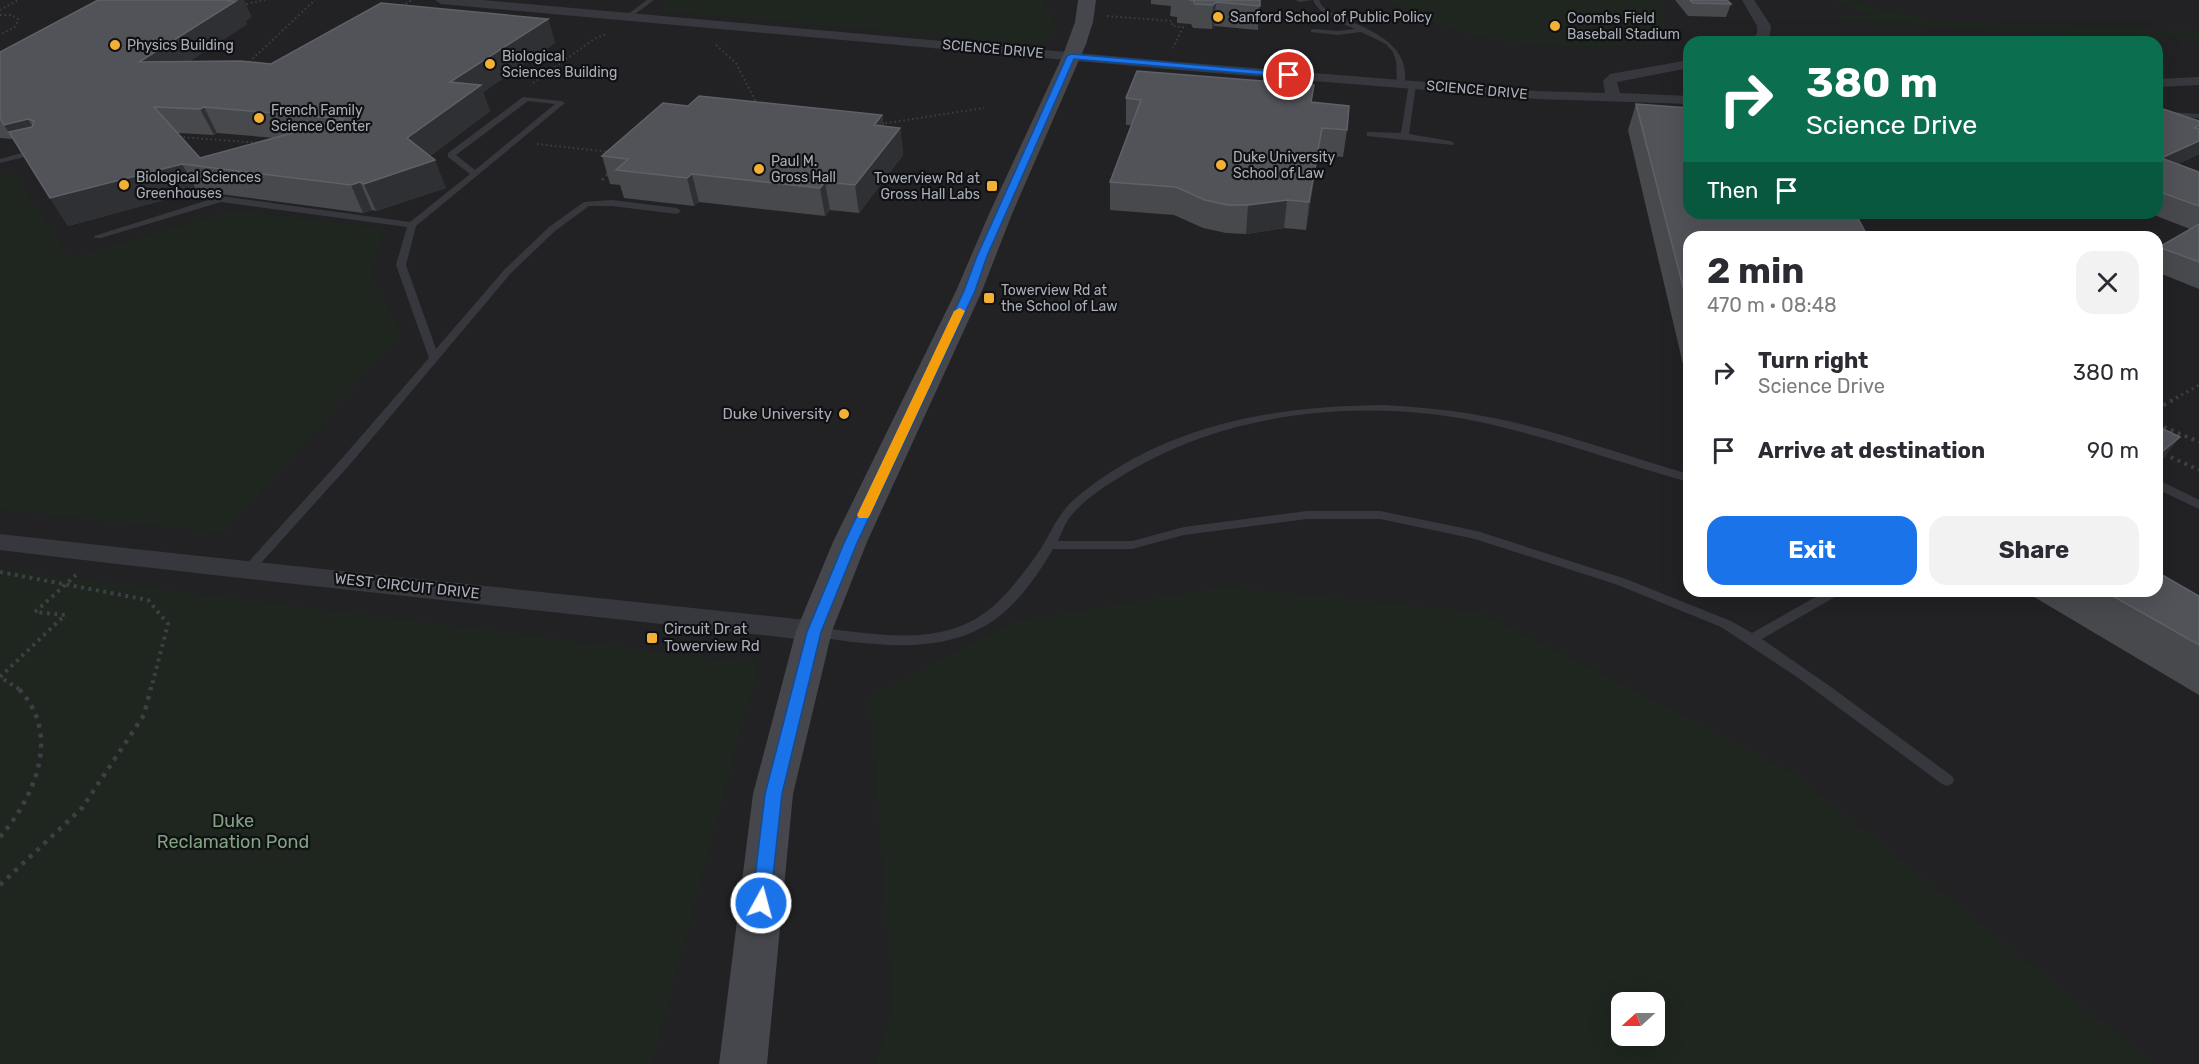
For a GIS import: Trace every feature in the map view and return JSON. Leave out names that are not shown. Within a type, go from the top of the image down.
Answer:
[{"type":"street","name":"SCIENCE DRIVE","points":[[441,0],[1406,84],[1616,98],[1683,100]]},
{"type":"street","points":[[1748,0],[1764,26],[1761,36]]},
{"type":"street","points":[[743,1064],[773,794],[814,632],[850,543],[969,291],[982,256],[1071,56],[1087,7]]},
{"type":"street","points":[[1616,98],[1611,90],[1610,81],[1615,77],[1683,65]]},
{"type":"street","points":[[2163,82],[2199,81]]},
{"type":"street","name":"WEST CIRCUIT DRIVE","points":[[0,542],[814,632]]},
{"type":"lane","points":[[629,16],[651,0]]},
{"type":"lane","points":[[1299,0],[1310,0]]},
{"type":"lane","points":[[1316,0],[1319,7],[1326,12],[1388,43],[1399,54],[1406,84],[1405,136]]},
{"type":"lane","points":[[1312,32],[1338,33],[1362,30]]},
{"type":"lane","points":[[434,358],[401,265],[412,225],[561,103],[526,99],[451,155],[474,173]]},
{"type":"lane","points":[[2163,113],[2199,116]]},
{"type":"lane","points":[[1370,134],[1450,142]]},
{"type":"lane","points":[[0,160],[45,148]]},
{"type":"lane","points":[[98,236],[221,199],[412,225]]},
{"type":"lane","points":[[247,571],[348,459],[508,271],[552,228],[587,204],[612,203],[677,211]]},
{"type":"lane","points":[[814,632],[899,639],[933,637],[970,628],[994,613],[1028,576],[1050,544],[1066,514],[1094,490],[1170,446],[1218,427],[1323,410],[1423,410],[1511,425],[1683,476]]},
{"type":"lane","points":[[2163,487],[2199,505]]},
{"type":"lane","points":[[1050,544],[1132,545],[1184,531],[1307,515],[1380,515],[1477,535],[1622,582],[1726,624],[1813,678],[1947,780]]},
{"type":"lane","points":[[1752,639],[1826,597]]},
{"type":"path","points":[[0,10],[18,0]]},
{"type":"path","points":[[234,7],[265,0]]},
{"type":"path","points":[[240,70],[315,0]]},
{"type":"path","points":[[397,8],[412,0]]},
{"type":"path","points":[[1087,7],[1172,21],[1172,26],[1183,27],[1173,48]]},
{"type":"path","points":[[0,15],[11,15],[18,19],[16,26],[0,34]]},
{"type":"path","points":[[533,83],[594,39]]},
{"type":"path","points":[[709,42],[726,50],[742,70],[762,112]]},
{"type":"path","points":[[512,74],[542,76]]},
{"type":"path","points":[[875,124],[917,120],[984,108]]},
{"type":"path","points":[[168,137],[264,144]]},
{"type":"path","points":[[513,142],[618,153]]},
{"type":"path","points":[[602,180],[616,167]]},
{"type":"path","points":[[2163,406],[2199,385]]},
{"type":"path","points":[[2163,427],[2199,442]]},
{"type":"path","points":[[2163,454],[2199,470]]},
{"type":"path","points":[[0,572],[38,577],[64,586],[148,600],[168,624],[144,715],[82,808],[0,885]]},
{"type":"path","points":[[0,837],[15,820],[36,781],[41,745],[35,716],[19,689],[0,677],[65,615],[35,612],[64,586]]},
{"type":"shaded area","name":"Duke University","points":[[0,0],[2199,0],[2199,1064],[0,1064]]},
{"type":"green space","points":[[671,0],[1044,0],[1057,29],[1042,45],[660,11]]},
{"type":"green space","name":"Coombs Field Baseball Stadium","points":[[1389,0],[1664,0],[1666,43],[1597,47],[1523,44],[1452,29],[1419,17]]},
{"type":"green space","points":[[1832,0],[1855,0],[1877,9],[1932,20],[2199,31],[2199,41],[2163,39],[2163,36],[2101,36],[1845,23],[1837,15],[1872,16]]},
{"type":"green space","points":[[13,172],[71,258],[235,210],[384,228],[371,275],[402,334],[224,533],[0,510],[0,175]]},
{"type":"green space","name":"Duke Reclamation Pond","points":[[0,569],[759,664],[652,1064],[0,1064]]},
{"type":"green space","points":[[1223,587],[1481,612],[1792,772],[2145,1056],[2158,1064],[875,1064],[893,1008],[869,697],[1015,621]]},
{"type":"building","points":[[98,0],[236,1],[139,62],[240,61],[271,64],[381,3],[548,19],[450,82],[481,85],[407,138],[435,160],[364,184],[360,182],[351,185],[182,164],[50,198],[9,132],[32,127],[34,121],[28,119],[4,125],[0,118],[0,52]],"holes":[[[154,107],[200,109],[204,107],[344,119],[200,158]]]},
{"type":"building","points":[[1193,0],[1260,0],[1260,6],[1216,2],[1213,5],[1195,4]]},
{"type":"building","points":[[1690,0],[1727,0],[1731,4],[1693,3]]},
{"type":"building","name":"Duke University School of Law","points":[[1137,71],[1314,85],[1311,102],[1349,106],[1347,130],[1322,128],[1309,202],[1287,200],[1228,205],[1205,200],[1176,187],[1110,182],[1141,100],[1126,98]]},
{"type":"building","points":[[699,96],[882,115],[874,125],[900,128],[855,185],[825,182],[820,188],[692,174],[687,178],[616,170],[628,159],[602,156],[663,103],[688,106]]},
{"type":"building","points":[[1636,104],[1683,108],[1683,219],[1858,219],[1865,231],[1683,231],[1683,287]]},
{"type":"building","points":[[2163,109],[2199,121],[2199,125],[2194,128],[2199,129],[2199,141],[2163,157]]},
{"type":"building","points":[[2163,159],[2199,172],[2199,206],[2163,193]]},
{"type":"building","points":[[2199,224],[2199,262],[2163,248],[2163,245]]},
{"type":"building","points":[[2163,429],[2180,437],[2163,451]]},
{"type":"building","points":[[2163,575],[2199,596],[2199,645],[2115,597],[2163,597]]},
{"type":"slow traffic","points":[[864,515],[960,311]]},
{"type":"place","name":"Sanford School of Public Policy","points":[[1218,17]]},
{"type":"place","name":"Coombs Field Baseball Stadium","points":[[1555,26]]},
{"type":"place","name":"Physics Building","points":[[115,45]]},
{"type":"place","name":"Biological Sciences Building","points":[[490,64]]},
{"type":"place","name":"French Family Science Center","points":[[259,118]]},
{"type":"place","name":"Duke University School of Law","points":[[1221,165]]},
{"type":"place","name":"Paul M. Gross Hall","points":[[759,169]]},
{"type":"place","name":"Biological Sciences Greenhouses","points":[[124,185]]},
{"type":"place","name":"Towerview Rd at Gross Hall Labs","points":[[992,186]]},
{"type":"place","name":"Towerview Rd at the School of Law","points":[[989,298]]},
{"type":"place","name":"Duke University","points":[[844,414]]},
{"type":"place","name":"Circuit Dr at Towerview Rd","points":[[652,638]]},
{"type":"route","points":[[761,903],[773,794],[814,632],[850,543],[969,291],[982,256],[1071,56],[1289,75]]}]
